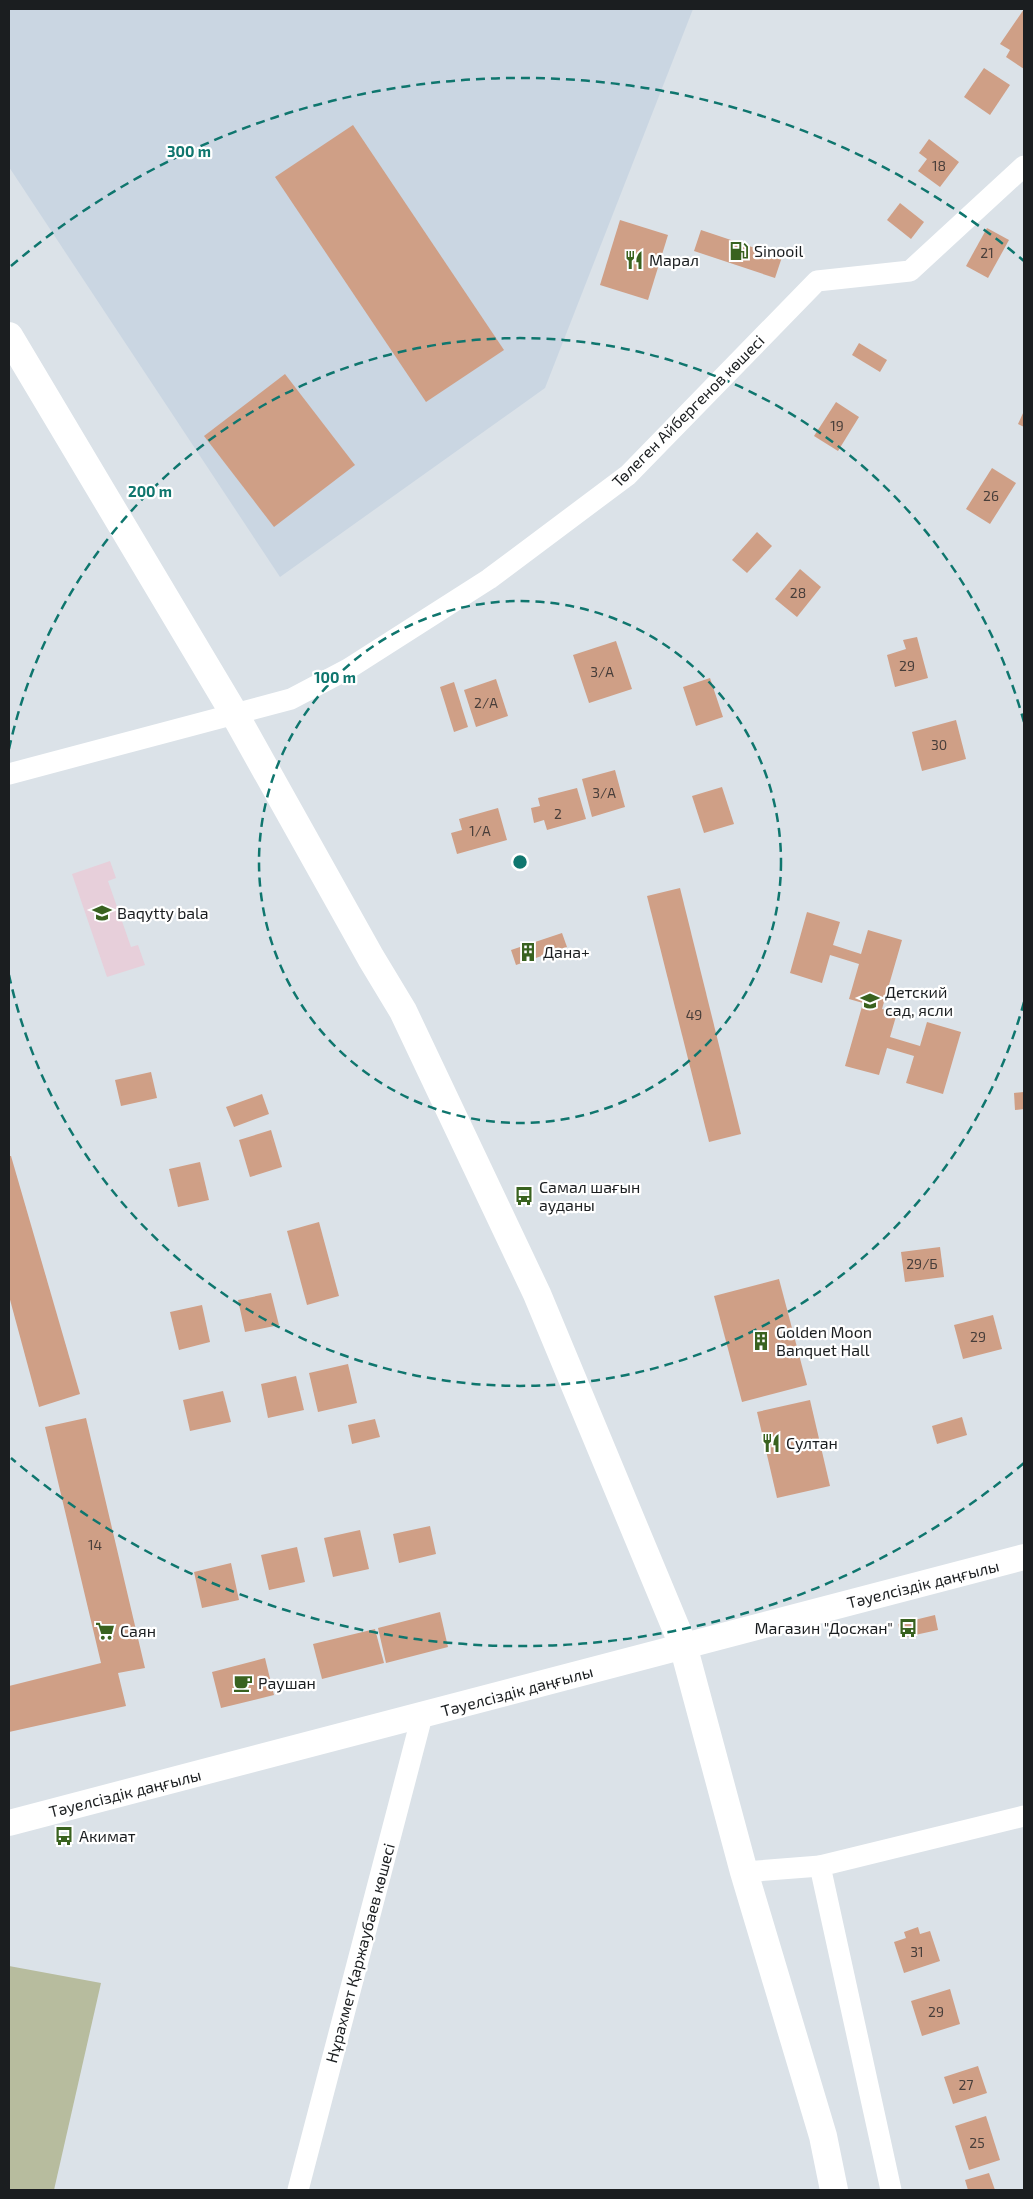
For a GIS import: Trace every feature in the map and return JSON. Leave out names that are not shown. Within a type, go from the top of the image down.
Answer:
[{"type":"main road","points":[[9,336],[235,715],[370,958],[403,1011],[540,1302],[683,1645],[744,1872],[823,2136],[834,2190]]},
{"type":"street","name":"Төлеген Айбергенов көшесі","points":[[9,774],[235,715],[290,699],[320,685],[489,579],[628,474],[817,281],[910,270],[1024,166]]},
{"type":"street","name":"Тәуелсіздік даңғылы","points":[[9,1823],[422,1716],[683,1645],[1024,1558]]},
{"type":"street","name":"Нұрахмет Қаржаубаев көшесі","points":[[298,2190],[422,1716]]},
{"type":"street","points":[[744,1872],[820,1866],[1024,1816]]},
{"type":"street","points":[[820,1866],[891,2190]]},
{"type":"shaded area","points":[[9,9],[693,9],[545,388],[280,577],[9,167]]},
{"type":"shaded area","name":"Baqytty bala","points":[[110,861],[116,878],[108,881],[131,947],[138,945],[145,965],[107,977],[72,874]]},
{"type":"green space","points":[[9,1966],[101,1983],[54,2190],[9,2190]]},
{"type":"building","points":[[1024,9],[1024,69],[1006,57],[1010,50],[1000,44]]},
{"type":"building","points":[[984,68],[1010,85],[990,115],[964,97]]},
{"type":"building","points":[[353,125],[504,350],[426,402],[275,177]]},
{"type":"building","points":[[929,139],[959,162],[940,187],[918,171],[927,159],[919,153]]},
{"type":"building","points":[[900,203],[924,222],[911,239],[887,220]]},
{"type":"building","name":"Марал","points":[[620,220],[668,235],[648,300],[600,285]]},
{"type":"building","points":[[987,228],[1009,240],[988,278],[966,266]]},
{"type":"building","points":[[701,230],[782,257],[775,278],[694,251]]},
{"type":"building","points":[[859,343],[887,360],[880,372],[852,355]]},
{"type":"building","points":[[285,374],[355,465],[274,527],[204,436]]},
{"type":"building","points":[[836,402],[859,417],[838,451],[814,436]]},
{"type":"building","points":[[1024,411],[1024,427],[1018,424]]},
{"type":"building","points":[[992,468],[1016,483],[990,524],[966,509]]},
{"type":"building","points":[[757,532],[772,546],[747,573],[732,560]]},
{"type":"building","points":[[800,569],[821,587],[797,617],[775,599]]},
{"type":"building","points":[[917,637],[928,678],[895,687],[887,655],[906,649],[903,640]]},
{"type":"building","points":[[616,641],[632,689],[589,703],[573,655]]},
{"type":"building","points":[[710,678],[723,717],[696,726],[683,687]]},
{"type":"building","points":[[496,679],[508,716],[476,727],[464,690]]},
{"type":"building","points":[[454,682],[468,727],[454,732],[440,687]]},
{"type":"building","points":[[956,720],[966,759],[922,771],[912,732]]},
{"type":"building","points":[[615,770],[625,807],[592,817],[582,779]]},
{"type":"building","points":[[722,787],[734,824],[704,833],[692,796]]},
{"type":"building","points":[[577,788],[586,819],[547,830],[544,820],[534,823],[531,808],[540,806],[538,798]]},
{"type":"building","points":[[498,808],[507,840],[457,854],[451,833],[462,830],[459,819]]},
{"type":"building","points":[[680,888],[741,1134],[709,1142],[647,896]]},
{"type":"building","name":"Детский сад, ясли","points":[[807,912],[840,922],[833,945],[861,954],[868,930],[902,940],[882,1009],[897,1013],[890,1037],[920,1046],[927,1022],[961,1032],[943,1094],[906,1083],[914,1056],[887,1048],[879,1075],[845,1066],[863,1003],[849,999],[859,964],[830,955],[822,983],[790,973]]},
{"type":"building","points":[[562,933],[567,947],[516,965],[511,950]]},
{"type":"building","points":[[151,1072],[157,1098],[121,1106],[115,1080]]},
{"type":"building","points":[[1024,1092],[1024,1109],[1015,1110],[1014,1093]]},
{"type":"building","points":[[262,1094],[269,1114],[234,1127],[226,1107]]},
{"type":"building","points":[[271,1130],[282,1167],[250,1177],[239,1140]]},
{"type":"building","points":[[9,1156],[11,1156],[80,1394],[39,1407],[9,1296]]},
{"type":"building","points":[[200,1162],[209,1200],[178,1207],[169,1169]]},
{"type":"building","points":[[319,1222],[339,1296],[307,1305],[287,1231]]},
{"type":"building","points":[[940,1247],[944,1277],[905,1282],[901,1252]]},
{"type":"building","name":"Golden Moon Banquet Hall","points":[[779,1279],[807,1385],[742,1402],[714,1296]]},
{"type":"building","points":[[271,1293],[279,1325],[245,1332],[238,1300]]},
{"type":"building","points":[[202,1305],[210,1342],[179,1350],[170,1312]]},
{"type":"building","points":[[993,1315],[1002,1349],[963,1359],[954,1325]]},
{"type":"building","points":[[348,1364],[357,1403],[318,1412],[309,1373]]},
{"type":"building","points":[[296,1376],[304,1410],[268,1418],[261,1384]]},
{"type":"building","points":[[223,1391],[231,1422],[190,1431],[183,1400]]},
{"type":"building","points":[[810,1400],[830,1486],[777,1498],[757,1412]]},
{"type":"building","points":[[962,1417],[967,1435],[937,1444],[932,1426]]},
{"type":"building","points":[[86,1418],[145,1668],[118,1673],[126,1706],[9,1732],[9,1686],[101,1663],[45,1427]]},
{"type":"building","points":[[375,1419],[380,1437],[352,1444],[348,1425]]},
{"type":"building","points":[[430,1526],[436,1554],[399,1563],[393,1534]]},
{"type":"building","points":[[360,1530],[369,1569],[333,1577],[324,1538]]},
{"type":"building","points":[[297,1547],[305,1582],[269,1590],[261,1555]]},
{"type":"building","points":[[231,1563],[239,1600],[202,1608],[194,1572]]},
{"type":"building","points":[[440,1612],[448,1647],[386,1663],[378,1628]]},
{"type":"building","points":[[935,1615],[938,1630],[901,1638],[898,1624]]},
{"type":"building","points":[[375,1629],[384,1663],[322,1679],[313,1644]]},
{"type":"building","name":"Раушан","points":[[265,1658],[274,1695],[221,1708],[212,1672]]},
{"type":"building","points":[[918,1927],[920,1934],[930,1931],[940,1961],[904,1973],[894,1942],[906,1938],[904,1932]]},
{"type":"building","points":[[950,1989],[960,2024],[922,2036],[911,2001]]},
{"type":"building","points":[[978,2066],[987,2093],[953,2104],[944,2077]]},
{"type":"building","points":[[986,2116],[1000,2160],[969,2170],[955,2126]]},
{"type":"building","points":[[989,2173],[995,2190],[968,2190],[965,2180]]},
{"type":"place","name":"Sinooil","points":[[739,251]]},
{"type":"place","name":"Марал","points":[[634,260]]},
{"type":"place","name":"Baqytty bala","points":[[102,913]]},
{"type":"place","name":"Дана+","points":[[528,952]]},
{"type":"place","name":"Детский сад, ясли","points":[[870,1001]]},
{"type":"place","name":"Самал шағын ауданы","points":[[524,1196]]},
{"type":"place","name":"Golden Moon Banquet Hall","points":[[761,1341]]},
{"type":"place","name":"Султан","points":[[771,1443]]},
{"type":"place","name":"Магазин \"Досжан\"","points":[[908,1628]]},
{"type":"place","name":"Саян","points":[[105,1631]]},
{"type":"place","name":"Раушан","points":[[243,1683]]},
{"type":"place","name":"Акимат","points":[[64,1836]]}]
